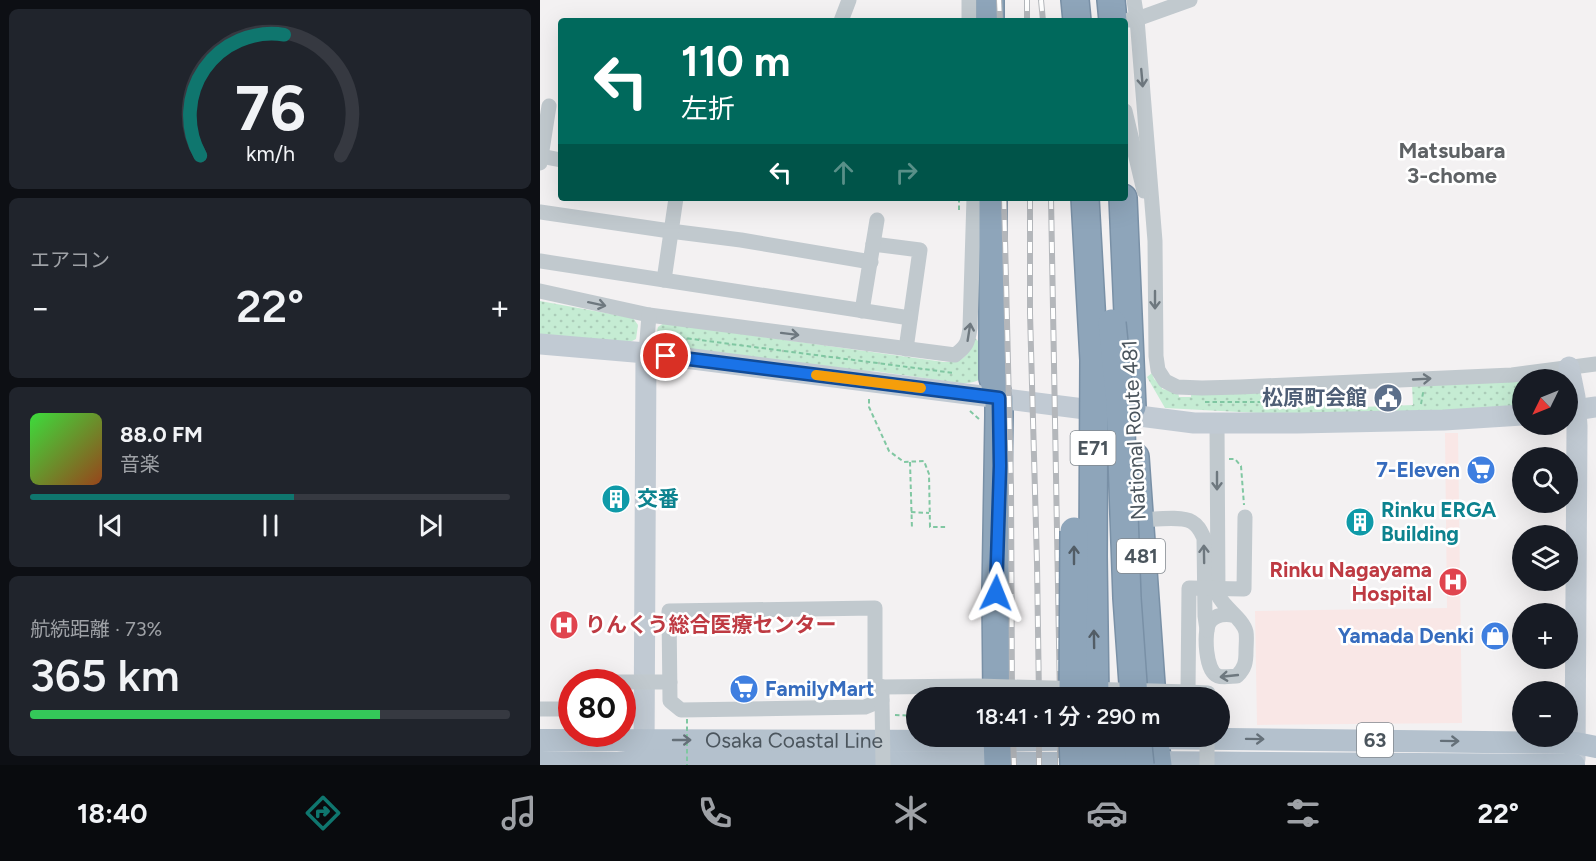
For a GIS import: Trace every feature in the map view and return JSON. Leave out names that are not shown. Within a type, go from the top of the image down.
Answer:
[{"type":"highway","points":[[990,0],[990,18]]},
{"type":"highway","points":[[1075,0],[1077,18]]},
{"type":"highway","points":[[1093,0],[1095,18]]},
{"type":"highway","points":[[1111,0],[1123,18]]},
{"type":"highway","points":[[980,201],[993,304],[993,378],[999,398],[997,687]]},
{"type":"highway","name":"E71","points":[[1107,201],[1112,322],[1116,687]]},
{"type":"highway","name":"National Route 481","points":[[1123,201],[1138,520],[1151,687]]},
{"type":"highway","points":[[1073,687],[1078,281],[1086,210]]},
{"type":"highway","name":"E71","points":[[1086,210],[1094,360],[1095,687]]},
{"type":"highway","points":[[1112,322],[1120,402],[1127,598],[1133,687]]},
{"type":"highway","points":[[1073,747],[1074,765]]},
{"type":"highway","points":[[1095,747],[1096,765]]},
{"type":"highway","points":[[1117,747],[1117,765]]},
{"type":"main road","name":"Osaka Coastal Line","points":[[540,740],[644,755],[1153,753]]},
{"type":"main road","name":"63","points":[[1153,753],[1580,755]]},
{"type":"main road","name":"Osaka Coastal Line","points":[[540,762],[618,763],[644,755]]},
{"type":"street","points":[[842,18],[849,0]]},
{"type":"street","points":[[969,0],[969,18]]},
{"type":"street","points":[[1125,18],[1134,0]]},
{"type":"street","points":[[1128,19],[1184,1]]},
{"type":"street","points":[[1128,49],[1155,241],[1156,356],[1158,370],[1165,381],[1177,387],[1240,387],[1512,375],[1596,364]]},
{"type":"street","points":[[550,106],[541,160],[558,160]]},
{"type":"street","points":[[1128,124],[1155,241]]},
{"type":"street","points":[[664,280],[675,201]]},
{"type":"street","points":[[540,291],[649,315],[954,355],[964,348],[968,341],[980,201]]},
{"type":"street","points":[[540,212],[741,240],[871,262]]},
{"type":"street","points":[[862,311],[877,220]]},
{"type":"street","points":[[873,244],[920,250],[906,349]]},
{"type":"street","points":[[540,261],[910,318]]},
{"type":"street","points":[[644,755],[646,353],[649,315]]},
{"type":"street","points":[[540,344],[646,353],[1194,423],[1422,421],[1512,416]]},
{"type":"street","points":[[1569,367],[1580,410],[1577,426],[1580,755]]},
{"type":"street","points":[[1138,520],[1183,519],[1199,528],[1204,538],[1207,663],[1218,677],[1237,676],[1246,663],[1246,630],[1218,595],[1217,423]]},
{"type":"street","points":[[1188,687],[1189,588],[1244,589],[1245,517]]},
{"type":"street","points":[[883,765],[882,693],[875,684],[875,608],[669,611],[670,701],[681,710],[865,707],[882,693],[906,691]]},
{"type":"street","points":[[1207,633],[1210,622],[1215,617],[1223,614],[1235,616]]},
{"type":"street","points":[[636,682],[670,682]]},
{"type":"street","points":[[972,687],[1020,687]]},
{"type":"street","points":[[540,709],[558,709]]},
{"type":"street","points":[[1207,765],[1208,747]]},
{"type":"path","points":[[678,337],[954,374]]},
{"type":"path","points":[[1420,408],[1423,393]]},
{"type":"path","points":[[869,396],[869,407],[889,451],[904,462],[924,461],[929,474],[930,527],[947,527]]},
{"type":"path","points":[[1205,402],[1320,402],[1327,411]]},
{"type":"path","points":[[966,411],[971,411],[982,422]]},
{"type":"path","points":[[1217,457],[1235,459],[1241,466],[1245,517]]},
{"type":"path","points":[[910,462],[912,529]]},
{"type":"path","points":[[911,512],[930,513]]},
{"type":"path","points":[[892,715],[906,716]]},
{"type":"path","points":[[687,719],[687,765]]},
{"type":"shaded area","name":"Rinku Nagayama Hospital","points":[[1445,433],[1458,433],[1462,723],[1257,725],[1255,611],[1447,608]]},
{"type":"green space","points":[[540,301],[633,318],[638,325],[636,339],[630,342],[540,337]]},
{"type":"green space","points":[[664,323],[944,362],[957,361],[965,357],[974,337],[984,347],[983,377],[975,382],[960,383],[874,371],[851,372],[662,348],[655,339],[658,327]]},
{"type":"green space","points":[[1152,373],[1162,389],[1178,392],[1179,397],[1191,397],[1191,393],[1334,388],[1336,408],[1413,405],[1412,385],[1512,380],[1512,406],[1314,416],[1165,408],[1147,377]]},
{"type":"railway","points":[[999,0],[1000,18]]},
{"type":"railway","points":[[1027,0],[1027,18]]},
{"type":"railway","points":[[1041,0],[1043,18]]},
{"type":"railway","points":[[1004,201],[1011,487],[1012,687]]},
{"type":"railway","points":[[1030,201],[1030,313],[1039,687]]},
{"type":"railway","points":[[1051,201],[1060,687]]},
{"type":"railway","points":[[1013,747],[1014,765]]},
{"type":"railway","points":[[1039,747],[1039,765]]},
{"type":"railway","points":[[1060,747],[1060,765]]},
{"type":"slow traffic","points":[[816,375],[921,388]]},
{"type":"place","name":"松原町会館","points":[[1388,398]]},
{"type":"place","name":"7-Eleven","points":[[1481,470]]},
{"type":"place","name":"交番","points":[[616,499]]},
{"type":"place","name":"Rinku ERGA Building","points":[[1360,522]]},
{"type":"place","name":"Rinku Nagayama Hospital","points":[[1453,582]]},
{"type":"place","name":"りんくう総合医療センター","points":[[564,625]]},
{"type":"place","name":"Yamada Denki","points":[[1495,636]]},
{"type":"place","name":"FamilyMart","points":[[744,689]]},
{"type":"district","name":"Matsubara 3-chome","points":[[1452,162]]},
{"type":"route","points":[[666,356],[999,398],[1000,466],[996,593]]}]
